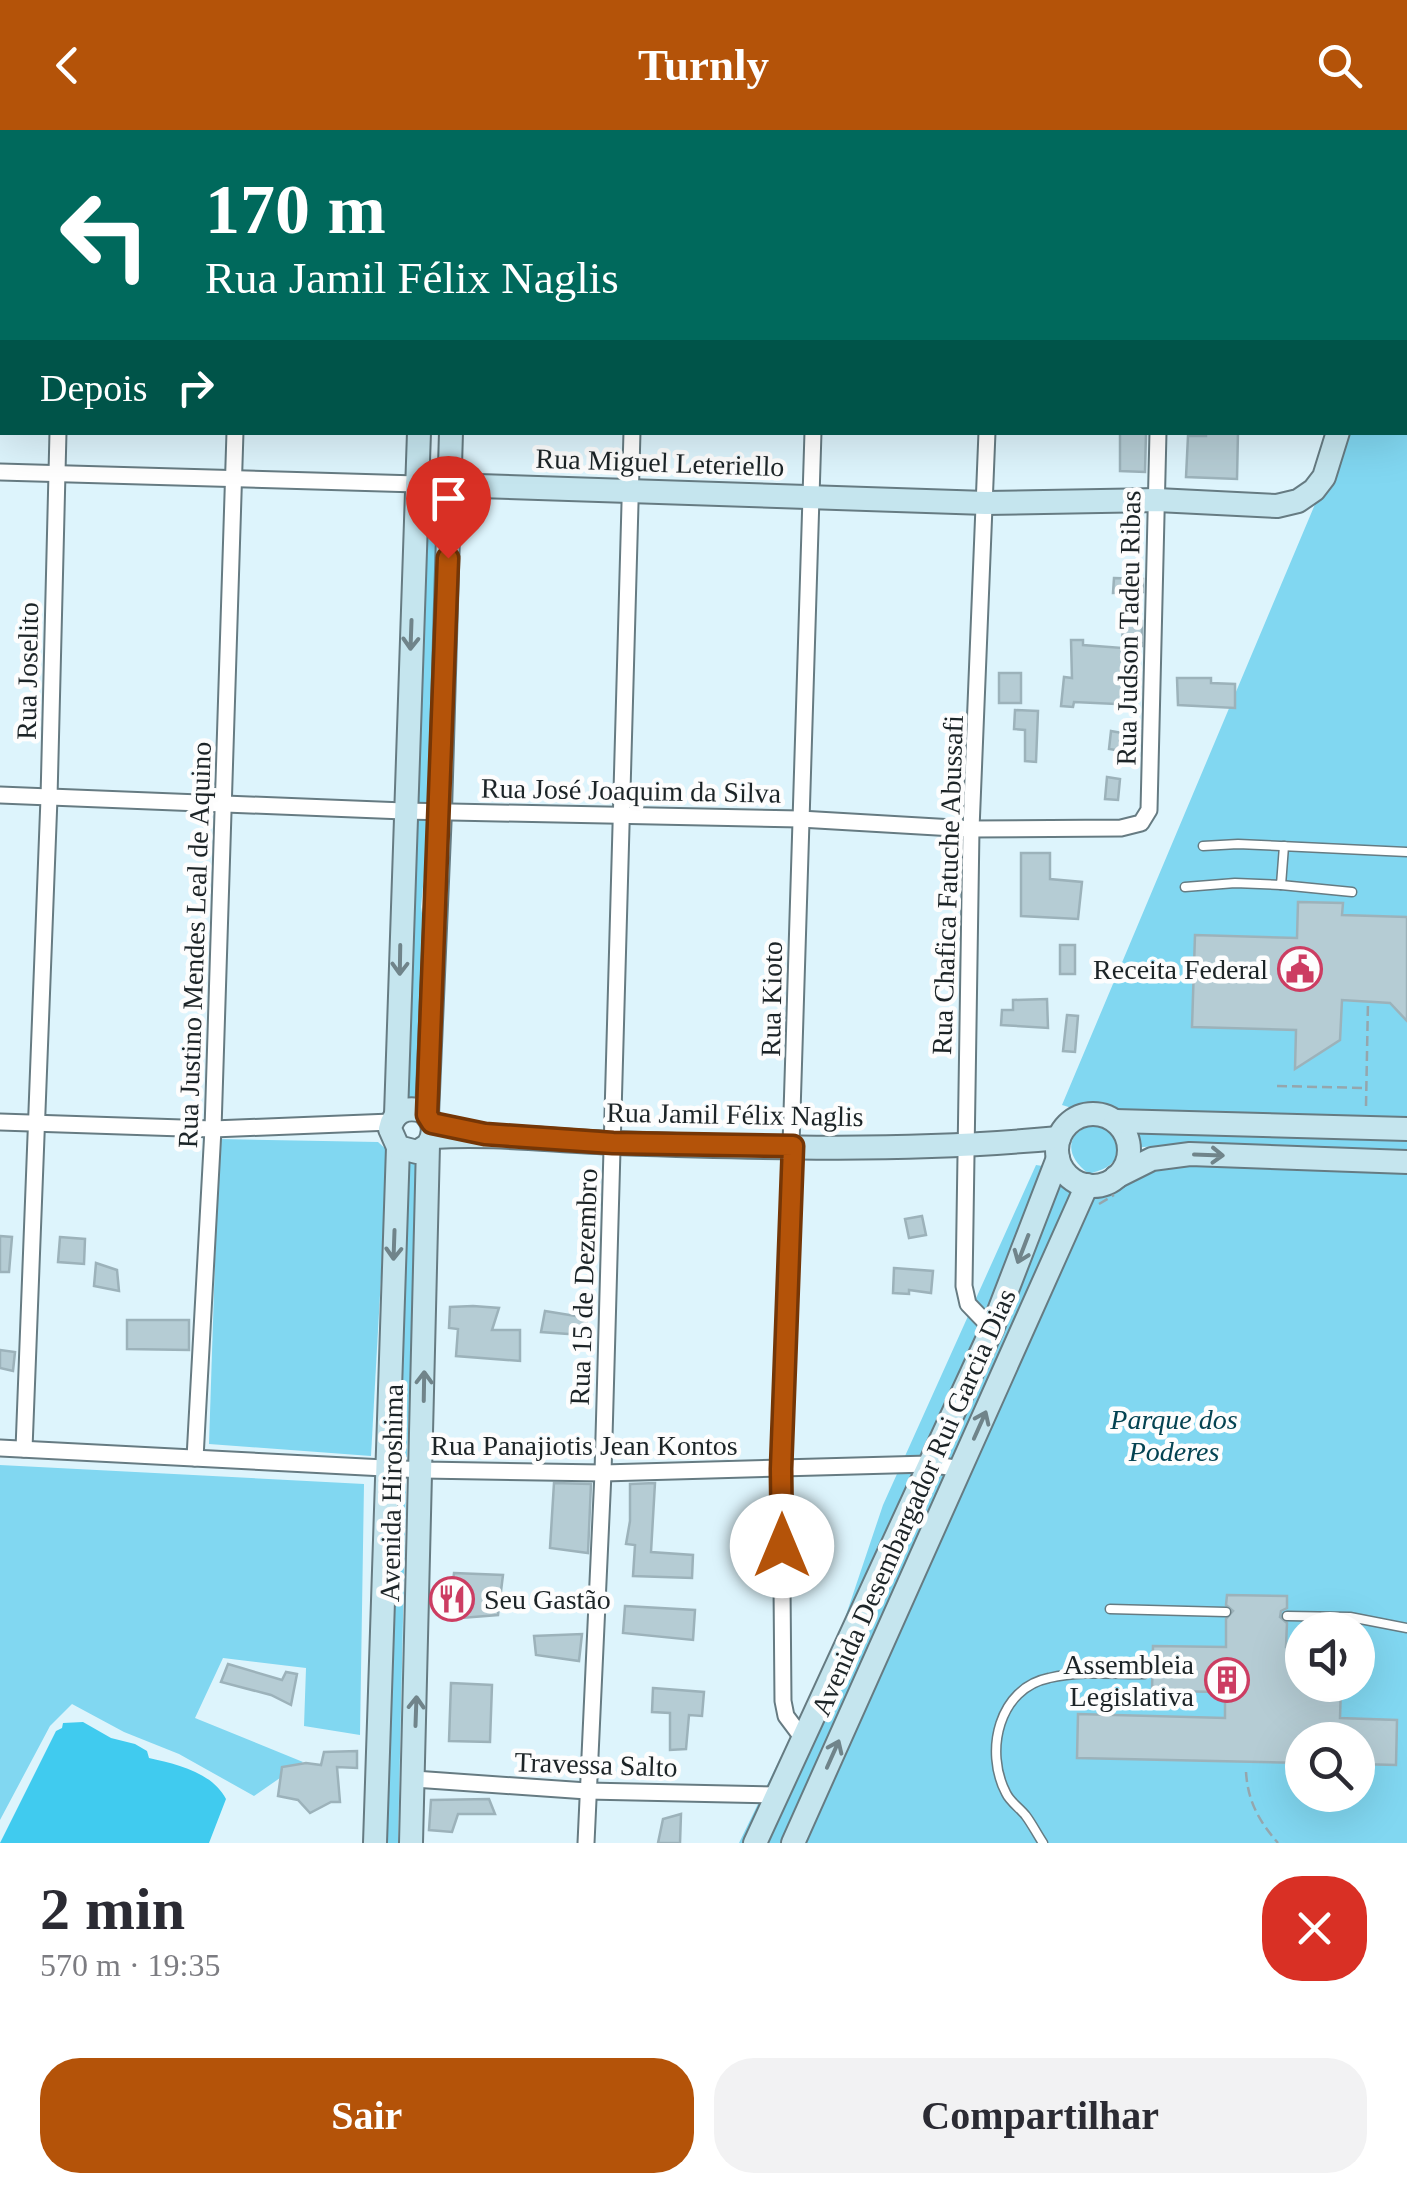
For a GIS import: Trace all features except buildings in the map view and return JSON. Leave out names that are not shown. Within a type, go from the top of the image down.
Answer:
[{"type":"main road","name":"Avenida Hiroshima","points":[[376,1843],[394,1130],[419,435]]},
{"type":"main road","name":"Avenida Hiroshima","points":[[411,1843],[451,435]]},
{"type":"main road","name":"Rua Miguel Leteriello","points":[[417,484],[986,502],[1157,500],[1277,506],[1298,501],[1314,490],[1324,477],[1337,435]]},
{"type":"main road","points":[[408,1109],[430,1130],[410,1152],[394,1130],[408,1109]]},
{"type":"main road","points":[[1407,1129],[1114,1121],[1089,1114],[1065,1126],[1058,1151],[1064,1171],[1087,1185],[1103,1184],[1152,1159],[1190,1154],[1407,1162]]},
{"type":"main road","points":[[1114,1121],[1128,1142],[1124,1167],[1116,1177]]},
{"type":"main road","name":"Rua Jamil Félix Naglis","points":[[430,1130],[613,1143],[975,1145],[1058,1151]]},
{"type":"main road","name":"Avenida Desembargador Rui Garcia Dias","points":[[755,1843],[992,1329],[1058,1151]]},
{"type":"main road","name":"Avenida Desembargador Rui Garcia Dias","points":[[793,1843],[1087,1185]]},
{"type":"street","name":"Rua Joselito","points":[[24,1449],[49,798],[58,435]]},
{"type":"street","name":"Rua Justino Mendes Leal de Aquino","points":[[195,1458],[226,804],[235,435]]},
{"type":"street","name":"Rua 15 de Dezembro","points":[[586,1843],[624,813],[632,435]]},
{"type":"street","name":"Rua Kioto","points":[[804,1740],[786,1716],[784,1701],[781,1469],[813,435]]},
{"type":"street","name":"Rua Chafica Fatuche Abussafi","points":[[987,435],[971,829],[975,1145],[964,1286],[968,1304],[992,1329]]},
{"type":"street","name":"Rua Judson Tadeu Ribas","points":[[1141,823],[1149,810],[1158,435]]},
{"type":"street","name":"Rua Miguel Leteriello","points":[[0,472],[417,484]]},
{"type":"street","name":"Rua José Joaquim da Silva","points":[[0,795],[404,811],[800,819],[971,829],[1121,828],[1141,823]]},
{"type":"street","points":[[0,1122],[394,1130]]},
{"type":"street","name":"Rua Panajiotis Jean Kontos","points":[[0,1448],[422,1470],[602,1473],[929,1464],[961,1469]]},
{"type":"street","name":"Travessa Salto","points":[[414,1779],[587,1791],[777,1795]]},
{"type":"lane","points":[[1203,846],[1407,852]]},
{"type":"lane","points":[[1281,885],[1284,846]]},
{"type":"lane","points":[[1185,887],[1236,883],[1352,892]]},
{"type":"lane","points":[[1110,1609],[1226,1612]]},
{"type":"lane","points":[[1375,1622],[1407,1628]]},
{"type":"lane","points":[[1043,1843],[1026,1816],[1006,1795],[998,1772],[995,1745],[999,1724],[1010,1705],[1028,1686],[1048,1678],[1144,1674]]},
{"type":"path","points":[[1365,1128],[1368,1002]]},
{"type":"path","points":[[1277,1086],[1366,1088]]},
{"type":"path","points":[[1246,1772],[1247,1794],[1260,1823],[1278,1843]]},
{"type":"green space","points":[[1344,435],[1407,435],[1407,1129],[1115,1121],[1062,1105]]},
{"type":"green space","points":[[423,493],[439,493],[430,814],[421,907],[427,944],[422,1108],[400,1108]]},
{"type":"green space","name":"Parque dos Poderes","points":[[1095,1124],[1108,1128],[1407,1132],[1407,1150],[1189,1143],[1121,1149],[1110,1165],[1092,1173],[1116,1177],[1135,1166],[1407,1162],[1407,1843],[739,1843],[788,1742],[804,1740],[883,1505],[1036,1165],[1088,1173],[1072,1152],[1071,1145],[1078,1133]]},
{"type":"green space","points":[[219,1139],[378,1142],[388,1151],[371,1456],[209,1444]]},
{"type":"green space","points":[[401,1160],[420,1161],[407,1457],[393,1458]]},
{"type":"green space","points":[[0,1465],[364,1484],[360,1735],[304,1726],[306,1668],[223,1658],[195,1718],[303,1762],[254,1796],[179,1754],[124,1732],[72,1704],[50,1726],[0,1820]]},
{"type":"green space","points":[[393,1482],[406,1483],[398,1843],[382,1843]]},
{"type":"shaded area","points":[[83,1722],[111,1738],[135,1744],[147,1751],[149,1758],[192,1771],[212,1782],[226,1799],[209,1843],[0,1843],[56,1731],[63,1723]]},
{"type":"place","name":"Receita Federal","points":[[1300,969]]},
{"type":"place","name":"Seu Gastão","points":[[452,1599]]},
{"type":"place","name":"Assembleia Legislativa","points":[[1227,1680]]},
{"type":"route","points":[[448,558],[427,1115],[432,1123],[485,1134],[613,1143],[793,1146],[781,1469],[782,1546]]}]
